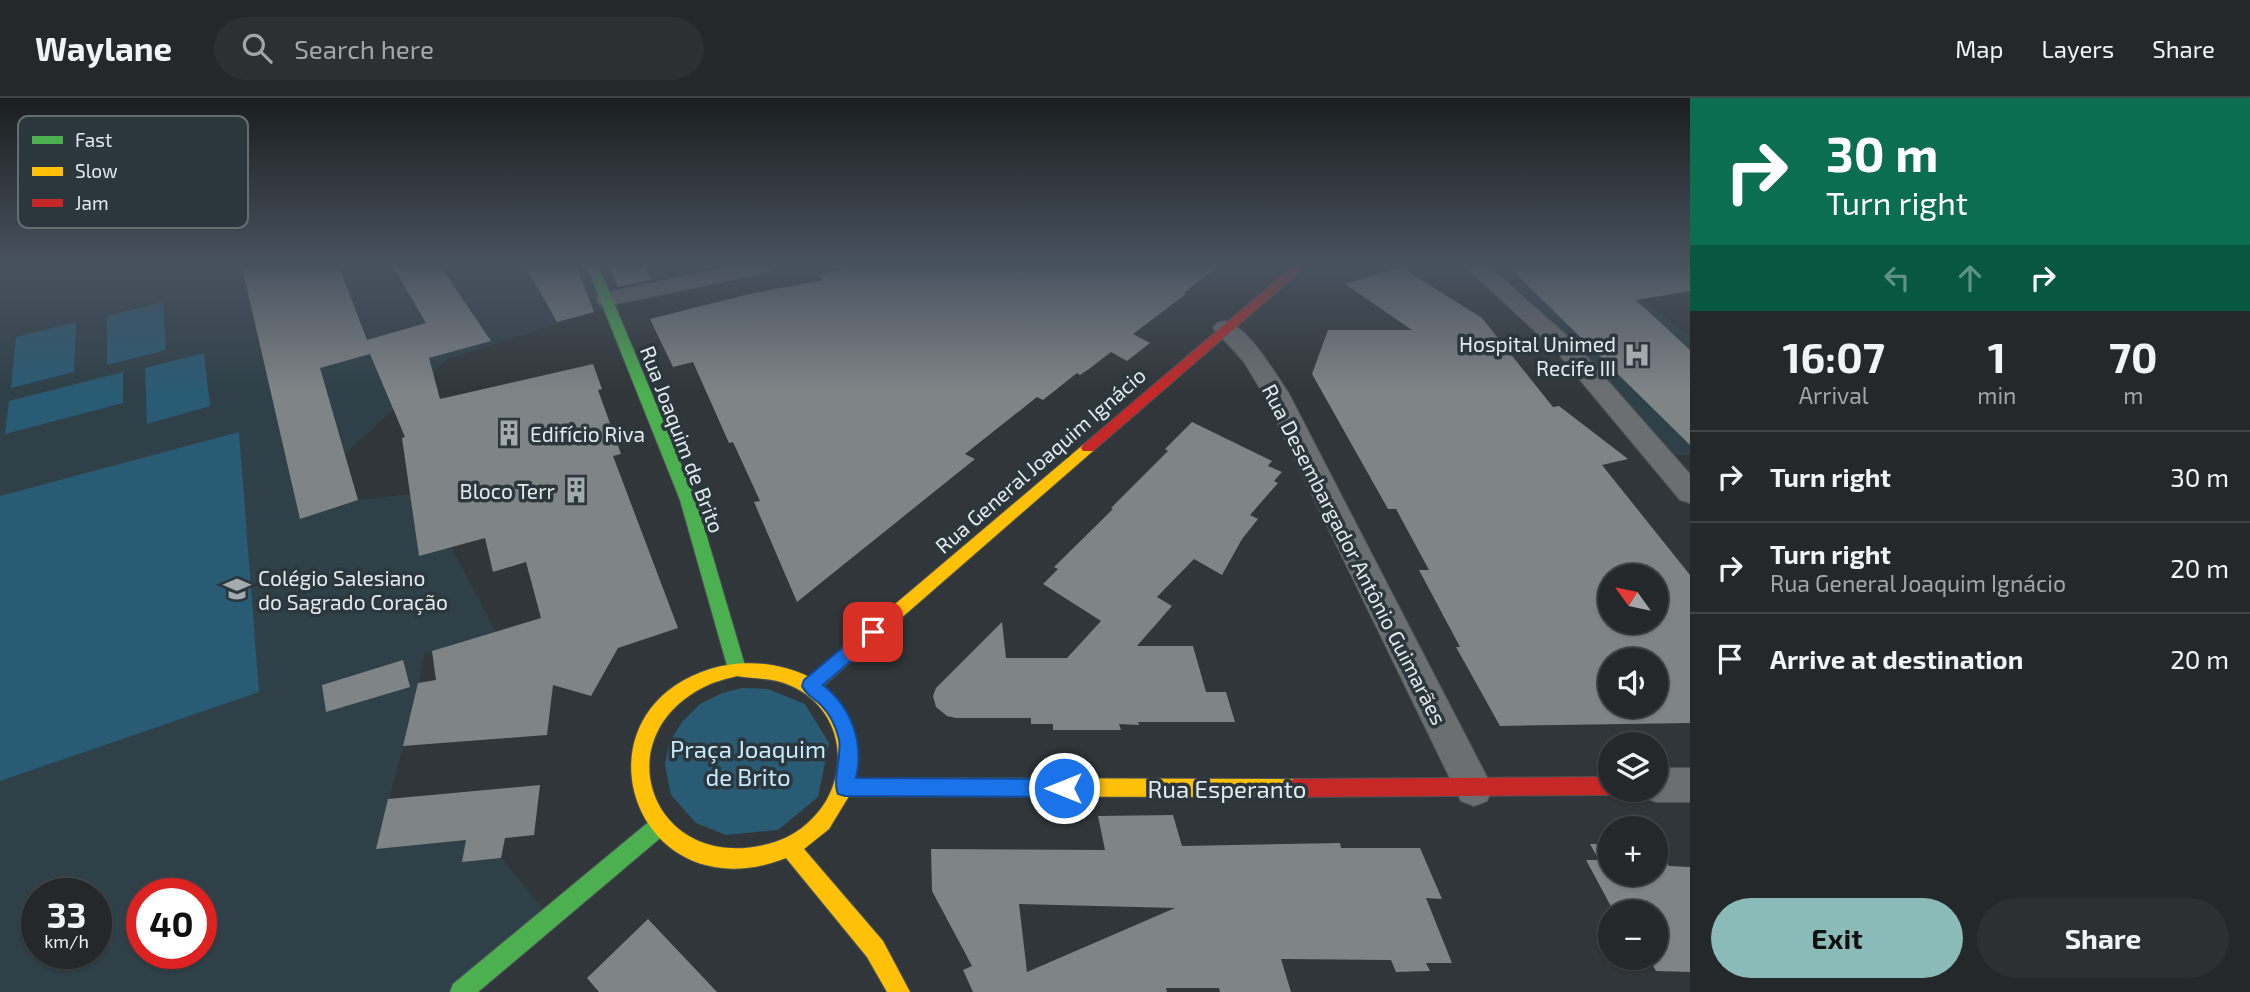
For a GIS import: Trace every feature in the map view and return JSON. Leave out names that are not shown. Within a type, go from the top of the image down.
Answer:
[{"type":"street","name":"Rua Joaquim de Brito","points":[[611,309],[688,500],[737,669]]},
{"type":"street","name":"Rua General Joaquim Ignácio","points":[[811,686],[1248,309]]},
{"type":"street","points":[[1528,309],[1544,323],[1690,493]]},
{"type":"street","name":"Rua Desembargador Antônio Guimarães","points":[[1225,328],[1253,358],[1275,392],[1474,789]]},
{"type":"street","points":[[737,669],[764,669],[788,674],[811,686],[828,700],[841,719],[848,740],[850,764],[845,787],[832,811],[813,831],[789,847],[754,858],[718,858],[684,847],[658,827],[642,800],[637,771],[643,741],[657,714],[680,692],[707,677],[737,669]]},
{"type":"street","points":[[1668,785],[1690,785]]},
{"type":"street","name":"Rua Esperanto","points":[[845,787],[1474,789],[1598,786]]},
{"type":"street","points":[[461,992],[658,827]]},
{"type":"street","points":[[789,847],[876,949],[899,992]]},
{"type":"shaded area","name":"Colégio Salesiano do Sagrado Coração","points":[[0,309],[606,309],[448,359],[345,454],[358,500],[410,494],[446,485],[451,547],[496,632],[424,654],[418,690],[376,848],[466,840],[463,862],[501,858],[550,917],[461,992],[0,992]]},
{"type":"shaded area","name":"Hospital Unimed Recife III","points":[[1540,309],[1654,309],[1690,336],[1690,455],[1670,455],[1559,326]]},
{"type":"green space","points":[[136,309],[163,309],[166,350],[107,365],[107,316]]},
{"type":"green space","points":[[76,322],[74,372],[11,388],[16,337]]},
{"type":"green space","points":[[204,353],[210,406],[147,424],[145,368]]},
{"type":"green space","points":[[123,372],[123,403],[5,434],[9,401]]},
{"type":"green space","points":[[239,432],[259,692],[0,781],[0,496]]},
{"type":"green space","name":"Praça Joaquim de Brito","points":[[742,688],[768,689],[805,704],[829,743],[818,797],[778,830],[726,835],[696,823],[671,795],[665,765],[669,743],[682,722],[700,704],[722,693]]},
{"type":"building","points":[[252,309],[355,309],[367,340],[426,323],[418,309],[469,309],[491,341],[429,358],[440,399],[593,364],[602,389],[598,390],[621,454],[613,456],[678,628],[618,648],[591,696],[553,685],[547,735],[403,746],[418,683],[436,680],[432,651],[541,618],[526,562],[493,572],[485,538],[419,556],[402,438],[405,437],[370,354],[320,368],[358,500],[300,519]]},
{"type":"building","points":[[550,309],[593,309],[594,312],[557,322]]},
{"type":"building","points":[[691,309],[1166,309],[1133,334],[1150,343],[1127,361],[1111,352],[1080,375],[1077,373],[1043,400],[1037,397],[965,454],[975,459],[797,602],[754,502],[760,501],[733,442],[729,443],[693,362],[673,367],[650,319]]},
{"type":"building","points":[[1381,309],[1467,309],[1482,318],[1553,407],[1559,406],[1628,459],[1602,465],[1690,575],[1690,723],[1500,726],[1456,647],[1460,647],[1419,570],[1429,570],[1396,509],[1388,509],[1312,374],[1328,330],[1412,330]]},
{"type":"building","points":[[1551,309],[1645,309],[1690,350],[1690,445]]},
{"type":"building","points":[[1192,422],[1272,461],[1268,466],[1282,472],[1274,481],[1278,483],[1250,515],[1258,519],[1242,539],[1222,575],[1194,559],[1157,597],[1172,606],[1137,646],[1193,646],[1206,692],[1226,692],[1235,722],[1138,722],[1139,725],[1119,724],[1121,730],[1053,730],[1053,724],[1031,724],[1031,718],[956,718],[947,716],[936,707],[933,696],[936,688],[1002,622],[1006,658],[1067,658],[1101,621],[1043,584],[1058,569],[1054,567],[1113,509],[1111,508],[1168,451],[1165,449]]},
{"type":"building","points":[[403,660],[410,687],[326,712],[322,685]]},
{"type":"building","points":[[540,785],[534,835],[505,838],[501,858],[462,862],[466,840],[376,849],[388,799]]},
{"type":"building","points":[[1173,815],[1182,846],[1340,843],[1341,848],[1420,848],[1442,899],[1426,898],[1452,963],[1426,963],[1430,971],[1396,972],[1391,960],[1281,959],[1291,992],[1220,992],[1219,988],[1166,988],[1167,992],[973,992],[963,970],[972,966],[932,891],[931,849],[1105,850],[1098,816]],"holes":[[[1019,904],[1175,908],[1027,972]]]},
{"type":"building","points":[[1590,844],[1598,844],[1598,858]]},
{"type":"building","points":[[1586,860],[1598,860],[1598,882]]},
{"type":"building","points":[[1668,864],[1690,867],[1690,972],[1655,970],[1668,970],[1668,900],[1608,900],[1600,886],[1668,886]]},
{"type":"building","points":[[648,919],[717,992],[599,992],[587,978]]},
{"type":"traffic: fast","points":[[610,309],[688,500],[737,669]]},
{"type":"traffic: fast","points":[[461,992],[658,827]]},
{"type":"traffic: slow","points":[[811,686],[1088,448]]},
{"type":"traffic: slow","points":[[737,669],[784,675],[811,688],[828,705],[841,724],[848,754],[847,770],[840,792],[831,811],[817,828],[800,841],[781,850],[736,858],[693,850],[674,840],[659,825],[648,806],[640,767],[642,747],[649,729],[674,697],[697,681],[737,669]]},
{"type":"traffic: slow","points":[[845,787],[1294,788]]},
{"type":"traffic: slow","points":[[789,847],[875,949],[899,992]]},
{"type":"traffic: jam","points":[[1088,448],[1250,309]]},
{"type":"traffic: jam","points":[[1294,788],[1598,786]]},
{"type":"place","name":"Hospital Unimed Recife III","points":[[1637,355]]},
{"type":"place","name":"Edifício Riva","points":[[509,433]]},
{"type":"place","name":"Bloco Terr","points":[[576,490]]},
{"type":"place","name":"Colégio Salesiano do Sagrado Coração","points":[[237,589]]},
{"type":"route","points":[[873,632],[811,686],[828,700],[841,719],[848,740],[850,764],[845,787],[1064,788]]}]
